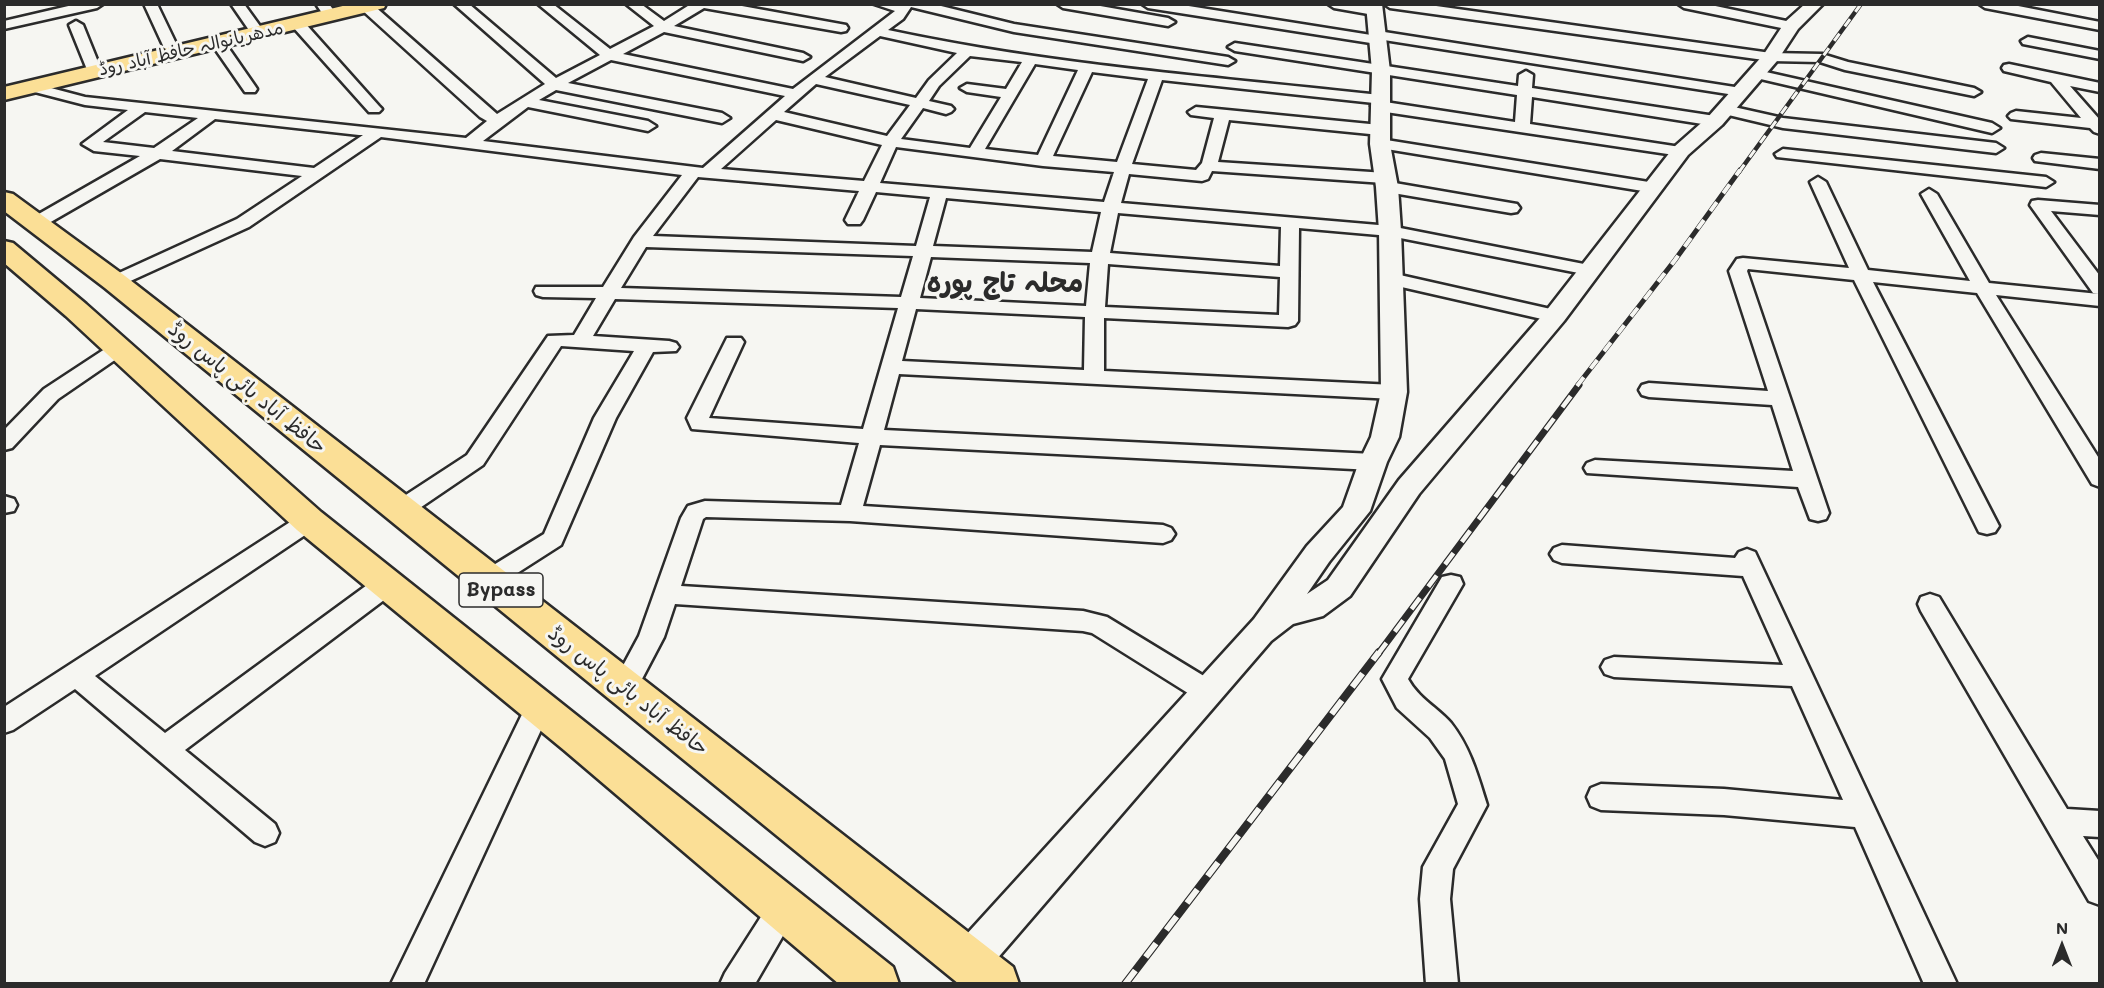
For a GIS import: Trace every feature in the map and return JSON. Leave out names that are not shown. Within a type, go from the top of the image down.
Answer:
[{"type":"main road","name":"مدھریانوالہ حافظ آباد روڈ","points":[[4,94],[298,24],[326,10],[372,6]]},
{"type":"main road","name":"حافظ آباد بائی پاس روڈ","points":[[4,199],[115,282],[996,984]]},
{"type":"main road","name":"Bypass","points":[[4,249],[309,521],[539,706],[876,984]]},
{"type":"street","points":[[4,25],[67,8],[98,4]]},
{"type":"street","points":[[150,4],[174,54]]},
{"type":"street","points":[[237,4],[258,33]]},
{"type":"street","points":[[460,4],[555,85],[722,118]]},
{"type":"street","points":[[544,4],[609,55],[720,80],[796,93]]},
{"type":"street","points":[[632,4],[665,28],[803,57]]},
{"type":"street","points":[[470,143],[495,120],[609,55],[665,28],[703,4],[841,28]]},
{"type":"street","points":[[879,4],[908,6],[1014,28],[1228,62]]},
{"type":"street","points":[[1063,4],[1186,25]]},
{"type":"street","points":[[1131,16],[1140,4]]},
{"type":"street","points":[[1148,4],[1378,38],[1534,42],[1742,91],[1783,123],[1996,148]]},
{"type":"street","points":[[1334,4],[1379,7],[1742,91],[1992,128]]},
{"type":"street","points":[[1684,4],[1791,26]]},
{"type":"street","points":[[1985,4],[2100,26]]},
{"type":"street","points":[[1260,632],[1283,615],[1312,607],[1339,588],[1409,487],[1555,315],[1655,188],[1681,151],[1742,91],[1791,26],[1813,5]]},
{"type":"street","points":[[372,6],[485,114],[495,120]]},
{"type":"street","points":[[580,341],[640,241],[700,172],[813,79],[898,16],[908,6]]},
{"type":"street","points":[[969,961],[1286,602],[1318,554],[1356,511],[1373,462],[1385,437],[1394,392],[1390,231],[1380,120],[1379,7]]},
{"type":"street","points":[[1222,81],[1247,20]]},
{"type":"street","points":[[298,24],[374,109]]},
{"type":"street","points":[[76,25],[96,72]]},
{"type":"street","points":[[876,31],[967,51],[1087,67],[1222,81],[1655,188]]},
{"type":"street","points":[[2028,41],[2100,55]]},
{"type":"street","points":[[218,43],[250,89]]},
{"type":"street","points":[[1235,47],[1525,93],[1742,91],[1822,58],[1845,66],[1974,92]]},
{"type":"street","points":[[854,220],[891,142],[934,83],[967,51]]},
{"type":"street","points":[[975,153],[1031,59]]},
{"type":"street","points":[[1043,161],[1087,67]]},
{"type":"street","points":[[2009,68],[2100,88]]},
{"type":"street","points":[[1094,378],[1095,312],[1100,258],[1123,169],[1157,75]]},
{"type":"street","points":[[1522,128],[1526,75]]},
{"type":"street","points":[[813,79],[920,105],[946,109]]},
{"type":"street","points":[[2057,80],[2097,127]]},
{"type":"street","points":[[32,87],[85,100],[378,132],[700,172],[1390,231],[1589,270]]},
{"type":"street","points":[[967,88],[1011,94]]},
{"type":"street","points":[[526,102],[648,126]]},
{"type":"street","points":[[144,106],[90,144],[317,173]]},
{"type":"street","points":[[1196,112],[1522,128],[1681,151]]},
{"type":"street","points":[[36,223],[158,153],[213,114]]},
{"type":"street","points":[[772,114],[891,142],[1043,161],[1202,177],[1206,167],[1209,166],[1223,115]]},
{"type":"street","points":[[2016,116],[2097,127]]},
{"type":"street","points":[[115,282],[243,223],[378,132]]},
{"type":"street","points":[[1783,154],[2046,182]]},
{"type":"street","points":[[2041,158],[2100,164]]},
{"type":"street","points":[[1209,166],[1386,183],[1511,208]]},
{"type":"street","points":[[1818,182],[1864,281],[1987,526]]},
{"type":"street","points":[[850,513],[940,191]]},
{"type":"street","points":[[1929,194],[1986,293],[2100,479]]},
{"type":"street","points":[[2100,210],[2038,205],[2100,289]]},
{"type":"street","points":[[543,291],[909,303],[1288,321],[1290,223]]},
{"type":"street","points":[[640,241],[1100,258],[1288,272]]},
{"type":"street","points":[[1818,513],[1779,399],[1740,267],[1986,293],[2100,300]]},
{"type":"street","points":[[1391,279],[1555,315]]},
{"type":"street","points":[[1986,293],[2100,312]]},
{"type":"street","points":[[400,510],[475,460],[555,340],[658,347],[605,418],[553,539],[488,580]]},
{"type":"street","points":[[734,342],[698,418],[699,424],[873,437],[1373,462]]},
{"type":"street","points":[[4,443],[51,394],[118,349]]},
{"type":"street","points":[[892,367],[1394,392]]},
{"type":"street","points":[[1649,390],[1779,399]]},
{"type":"street","points":[[1595,468],[1807,480]]},
{"type":"street","points":[[624,688],[651,637],[696,512],[705,509],[850,513],[1163,534]]},
{"type":"street","points":[[4,722],[309,521]]},
{"type":"street","points":[[1562,554],[1749,563],[1941,984]]},
{"type":"street","points":[[165,749],[387,584]]},
{"type":"street","points":[[1442,984],[1435,899],[1438,867],[1473,805],[1456,755],[1440,730],[1406,700],[1395,679],[1451,584]]},
{"type":"street","points":[[665,594],[1083,621],[1098,624],[1208,692]]},
{"type":"street","points":[[1930,604],[2100,891]]},
{"type":"street","points":[[1614,667],[1800,676]]},
{"type":"street","points":[[76,675],[265,832]]},
{"type":"street","points":[[407,984],[539,706]]},
{"type":"street","points":[[1600,797],[1724,802],[1863,815]]},
{"type":"street","points":[[2058,821],[2100,824]]},
{"type":"street","points":[[736,984],[784,908]]},
{"type":"railway","points":[[1739,172],[1861,4]]},
{"type":"railway","points":[[1577,386],[1675,260],[1740,170]]},
{"type":"railway","points":[[1378,654],[1579,385]]},
{"type":"railway","points":[[1125,984],[1379,652]]},
{"type":"district","name":"محلہ تاج پورہ","points":[[1005,284]]}]
